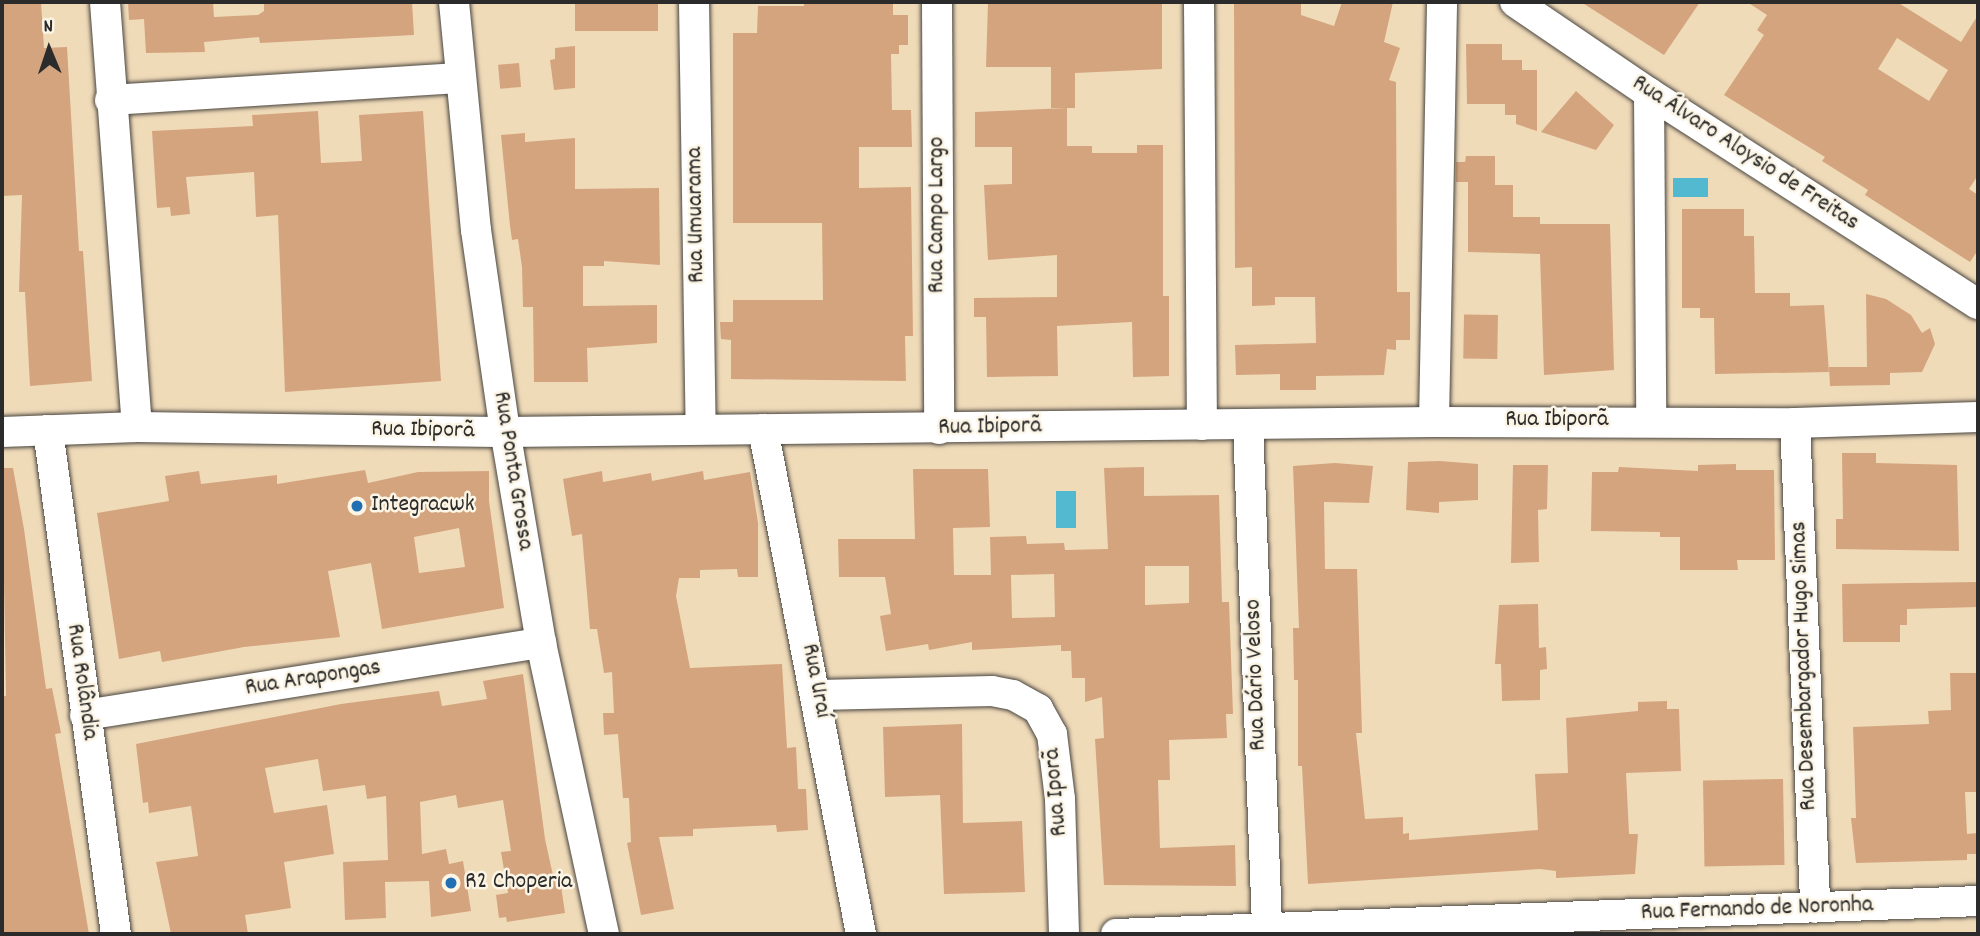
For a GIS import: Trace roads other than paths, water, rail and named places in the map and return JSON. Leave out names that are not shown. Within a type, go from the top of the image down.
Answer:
[{"type":"street","points":[[105,2],[110,100],[137,427]]},
{"type":"street","name":"Rua Ponta Grossa","points":[[454,2],[459,78],[505,432],[541,643],[604,934]]},
{"type":"street","name":"Rua Umuarama","points":[[694,2],[701,429]]},
{"type":"street","name":"Rua Campo Largo","points":[[937,2],[939,429]]},
{"type":"street","points":[[1199,2],[1202,425]]},
{"type":"street","points":[[1434,422],[1442,2]]},
{"type":"street","name":"Rua Álvaro Aloysio de Freitas","points":[[1515,2],[1649,93],[1978,304]]},
{"type":"street","points":[[110,100],[459,78]]},
{"type":"street","points":[[1649,93],[1651,420]]},
{"type":"street","name":"Rua Ibiporã","points":[[2,432],[137,427],[505,432],[1651,420],[1796,424],[1978,417]]},
{"type":"street","name":"Rua Dário Veloso","points":[[1248,424],[1267,926]]},
{"type":"street","name":"Rua Desembargador Hugo Simas","points":[[1796,424],[1815,908]]},
{"type":"street","name":"Rua Uraí","points":[[763,429],[818,695],[861,934]]},
{"type":"street","name":"Rua Rolândia","points":[[48,430],[116,934]]},
{"type":"street","name":"Rua Arapongas","points":[[85,715],[541,643]]},
{"type":"street","name":"Rua Iporã","points":[[818,695],[992,691],[1013,695],[1038,709],[1052,734],[1060,799],[1064,934]]},
{"type":"street","name":"Rua Fernando de Noronha","points":[[1126,934],[1267,926],[1978,901]]},
{"type":"water","points":[[1673,178],[1708,178],[1708,197],[1673,197]]},
{"type":"water","points":[[1056,491],[1076,491],[1076,528],[1056,528]]},
{"type":"place","name":"Integracwk","points":[[357,506]]},
{"type":"place","name":"R2 Choperia","points":[[451,883]]}]
